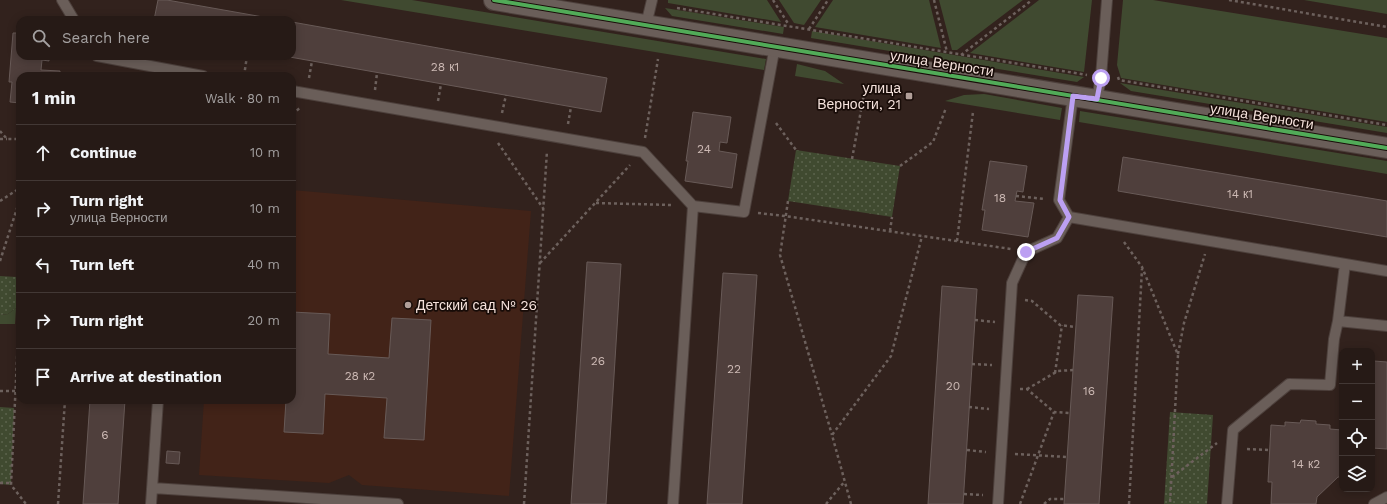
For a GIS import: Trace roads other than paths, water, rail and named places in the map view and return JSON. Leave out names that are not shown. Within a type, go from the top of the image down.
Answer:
[{"type":"street","name":"улица Верности","points":[[494,0],[1387,148]]},
{"type":"lane","points":[[62,0],[72,16]]},
{"type":"lane","points":[[1097,99],[1101,78],[1108,0]]},
{"type":"lane","points":[[646,25],[651,2]]},
{"type":"lane","points":[[296,92],[450,123],[485,124],[642,152],[693,206],[744,212],[775,46]]},
{"type":"lane","points":[[115,60],[170,72]]},
{"type":"lane","points":[[1069,217],[1060,200],[1073,96]]},
{"type":"lane","points":[[673,504],[693,206]]},
{"type":"lane","points":[[1069,217],[1387,271]]},
{"type":"lane","points":[[998,504],[1012,283],[1026,252],[1057,238],[1069,217]]},
{"type":"lane","points":[[1227,504],[1233,430],[1289,384],[1330,385],[1334,339],[1338,321],[1345,264]]},
{"type":"lane","points":[[1338,321],[1387,326]]},
{"type":"lane","points":[[151,504],[158,404]]},
{"type":"lane","points":[[152,488],[398,504]]},
{"type":"lane","points":[[1374,504],[1387,497]]},
{"type":"place","name":"улица Верности, 21","points":[[909,96]]},
{"type":"place","name":"Детский сад № 26","points":[[408,305]]}]
